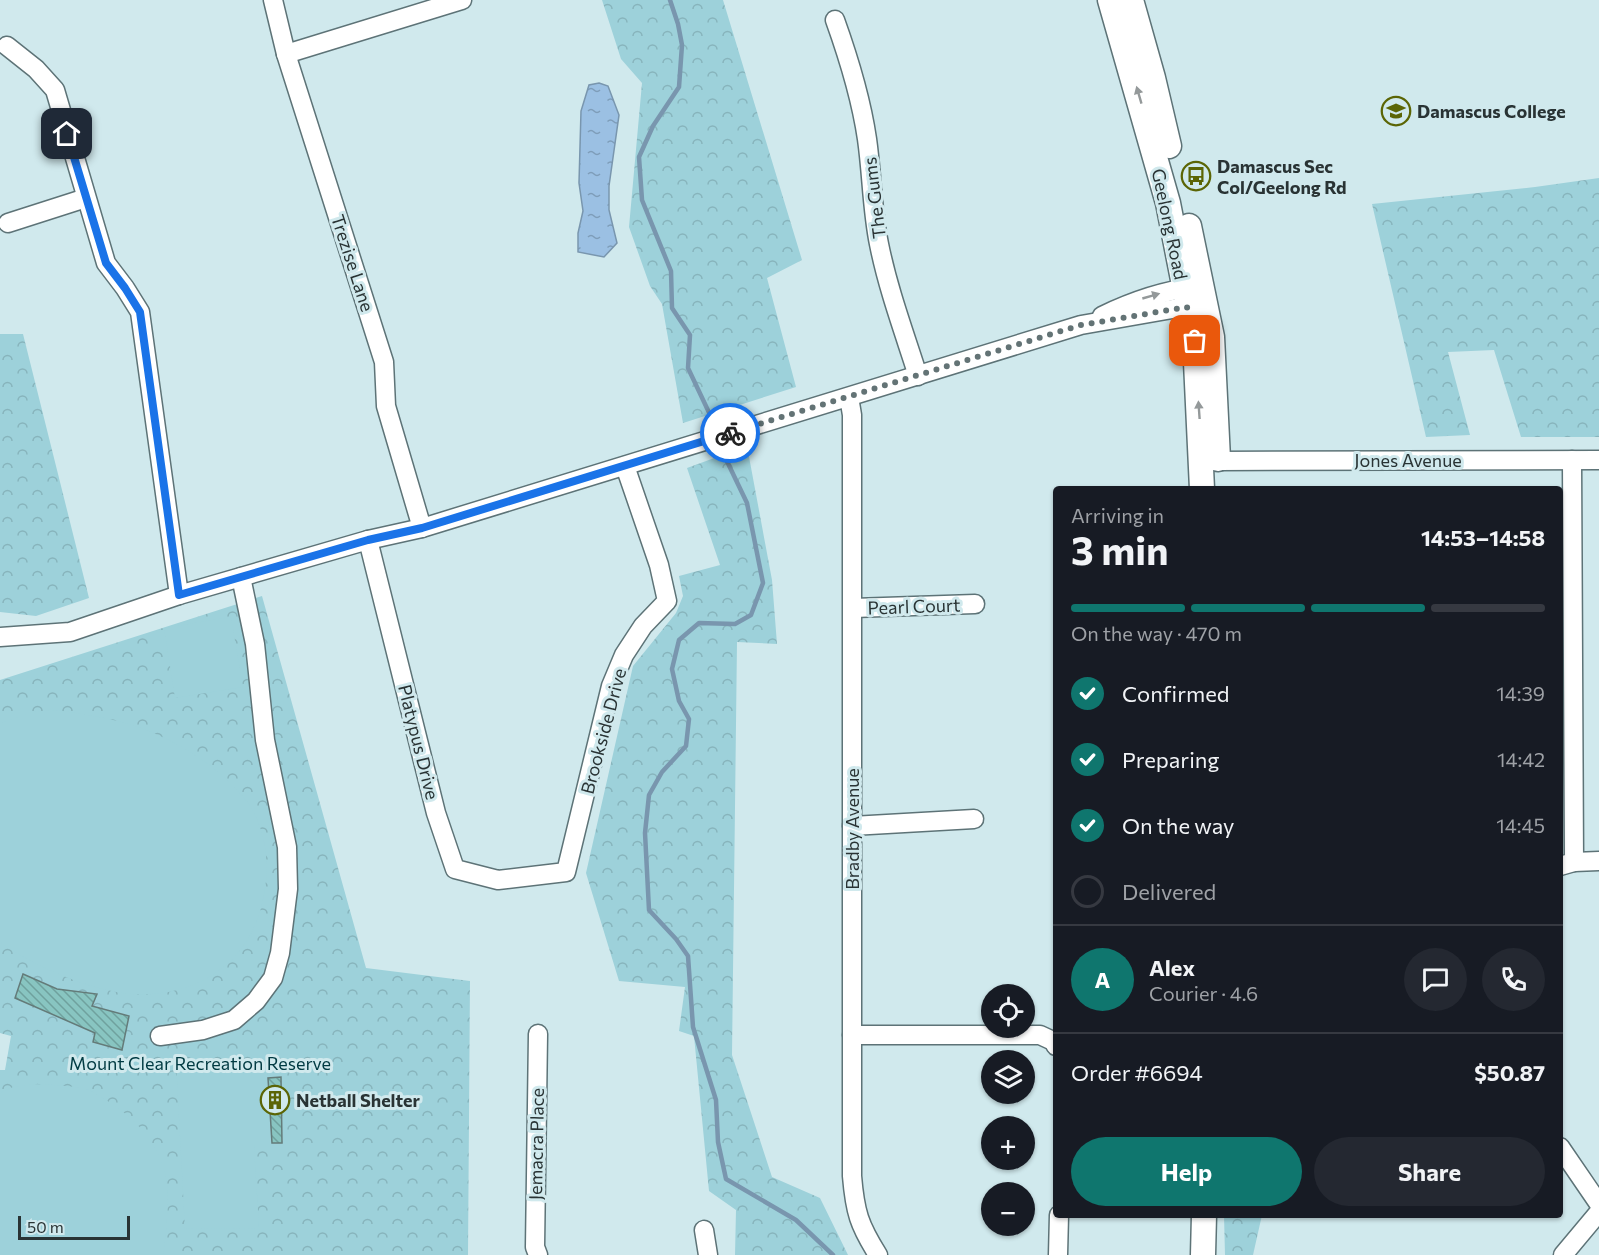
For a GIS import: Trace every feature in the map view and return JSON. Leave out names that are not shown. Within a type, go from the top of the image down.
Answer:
[{"type":"main road","name":"Geelong Road","points":[[1110,0],[1194,296],[1212,337],[1210,461],[1215,486]]},
{"type":"main road","name":"Geelong Road","points":[[1131,0],[1153,78],[1194,296]]},
{"type":"main road","name":"Geelong Road","points":[[1203,486],[1210,461]]},
{"type":"main road","points":[[1203,1255],[1204,1218]]},
{"type":"main road","points":[[1217,1218],[1218,1255]]},
{"type":"street","name":"Trezise Lane","points":[[273,0],[286,54],[384,362],[386,406],[422,528]]},
{"type":"street","points":[[286,54],[462,0]]},
{"type":"street","name":"The Gums","points":[[835,20],[860,101],[867,140],[875,220],[884,266],[918,376]]},
{"type":"street","points":[[7,46],[36,69],[55,90],[106,263],[140,312],[179,595]]},
{"type":"street","points":[[8,223],[86,198]]},
{"type":"street","points":[[0,637],[70,632],[179,595],[368,540],[422,528],[1081,325],[1194,296]]},
{"type":"street","name":"Bradby Avenue","points":[[849,397],[852,415],[853,608],[852,1176],[854,1205],[864,1232],[878,1255]]},
{"type":"street","points":[[1572,460],[1567,864],[1599,861]]},
{"type":"street","name":"Jones Avenue","points":[[1210,461],[1599,460]]},
{"type":"street","name":"Brookside Drive","points":[[530,877],[566,872],[611,686],[624,654],[643,626],[667,601],[659,565],[625,466]]},
{"type":"street","name":"Platypus Drive","points":[[368,540],[436,813],[456,869],[498,880],[530,877]]},
{"type":"street","points":[[160,1036],[203,1030],[234,1020],[256,1002],[273,978],[280,953],[288,889],[287,847],[265,740],[255,644],[241,577]]},
{"type":"street","name":"Pearl Court","points":[[853,608],[975,604]]},
{"type":"street","points":[[852,826],[974,819]]},
{"type":"street","name":"Jemacra Place","points":[[538,1034],[535,1247],[538,1255]]},
{"type":"street","points":[[852,1035],[1040,1035],[1053,1041]]},
{"type":"street","points":[[1563,1151],[1599,1204]]},
{"type":"street","points":[[1563,1255],[1599,1212]]},
{"type":"street","points":[[1058,1255],[1059,1218]]},
{"type":"street","points":[[1574,1255],[1599,1229]]},
{"type":"street","points":[[704,1230],[708,1255]]},
{"type":"green space","points":[[602,0],[723,0],[802,260],[767,278],[796,387],[683,423],[662,304],[650,286],[629,227],[642,83],[621,59]]},
{"type":"green space","points":[[1599,178],[1599,437],[1521,437],[1494,350],[1448,352],[1470,435],[1426,437],[1372,204]]},
{"type":"green space","points":[[0,334],[23,334],[89,598],[36,616],[0,612]]},
{"type":"green space","points":[[747,446],[772,580],[777,644],[737,642],[732,1055],[772,1177],[820,1198],[848,1255],[735,1255],[736,1210],[709,1191],[694,1036],[679,1031],[685,987],[619,981],[586,873],[633,666],[676,613],[683,596],[679,576],[720,565],[687,468]]},
{"type":"green space","name":"Mount Clear Recreation Reserve","points":[[262,596],[366,968],[470,981],[468,1255],[0,1255],[0,1070],[5,1070],[11,1036],[0,1033],[0,680]]},
{"type":"green space","points":[[231,617],[243,687],[175,698],[164,628]]},
{"type":"green space","points":[[57,710],[129,724],[178,745],[224,777],[254,813],[265,847],[267,871],[264,894],[257,920],[246,942],[231,961],[212,975],[191,986],[167,992],[142,994],[116,992],[55,973],[0,942],[0,723],[33,712]]},
{"type":"green space","points":[[267,1059],[272,1145],[254,1145],[259,1228],[185,1229],[176,1062]]},
{"type":"green space","points":[[32,1084],[89,1090],[118,1108],[147,1136],[161,1159],[167,1186],[163,1255],[0,1255],[0,1093],[13,1087]]},
{"type":"green space","points":[[1224,1218],[1261,1218],[1253,1255],[1225,1255]]},
{"type":"water","points":[[599,83],[608,86],[619,115],[609,186],[609,210],[617,243],[604,257],[578,252],[578,233],[583,211],[579,183],[581,111],[589,85]]},
{"type":"building","points":[[23,974],[57,989],[97,994],[92,1006],[129,1016],[122,1050],[93,1042],[95,1033],[15,998]]},
{"type":"building","name":"Netball Shelter","points":[[281,1077],[282,1143],[272,1143],[268,1078]]},
{"type":"waterway","points":[[670,0],[682,45],[679,87],[653,126],[639,157],[642,200],[671,271],[672,308],[690,335],[688,368],[713,421]]},
{"type":"waterway","points":[[723,453],[747,503],[763,583],[751,615],[735,624],[699,623],[679,640],[672,669],[679,701],[689,719],[686,746],[662,772],[649,795],[645,833],[649,910],[676,939],[688,956],[693,1027],[716,1100],[718,1142],[726,1179],[796,1220],[833,1255]]},
{"type":"way so far","points":[[730,433],[1081,325],[1187,307],[1195,341]]},
{"type":"place","name":"Damascus College","points":[[1396,111]]},
{"type":"place","name":"Damascus Sec Col/Geelong Rd","points":[[1196,176]]},
{"type":"place","name":"Netball Shelter","points":[[275,1100]]},
{"type":"route","points":[[67,134],[106,263],[140,312],[179,595],[368,540],[422,528],[730,433]]}]
